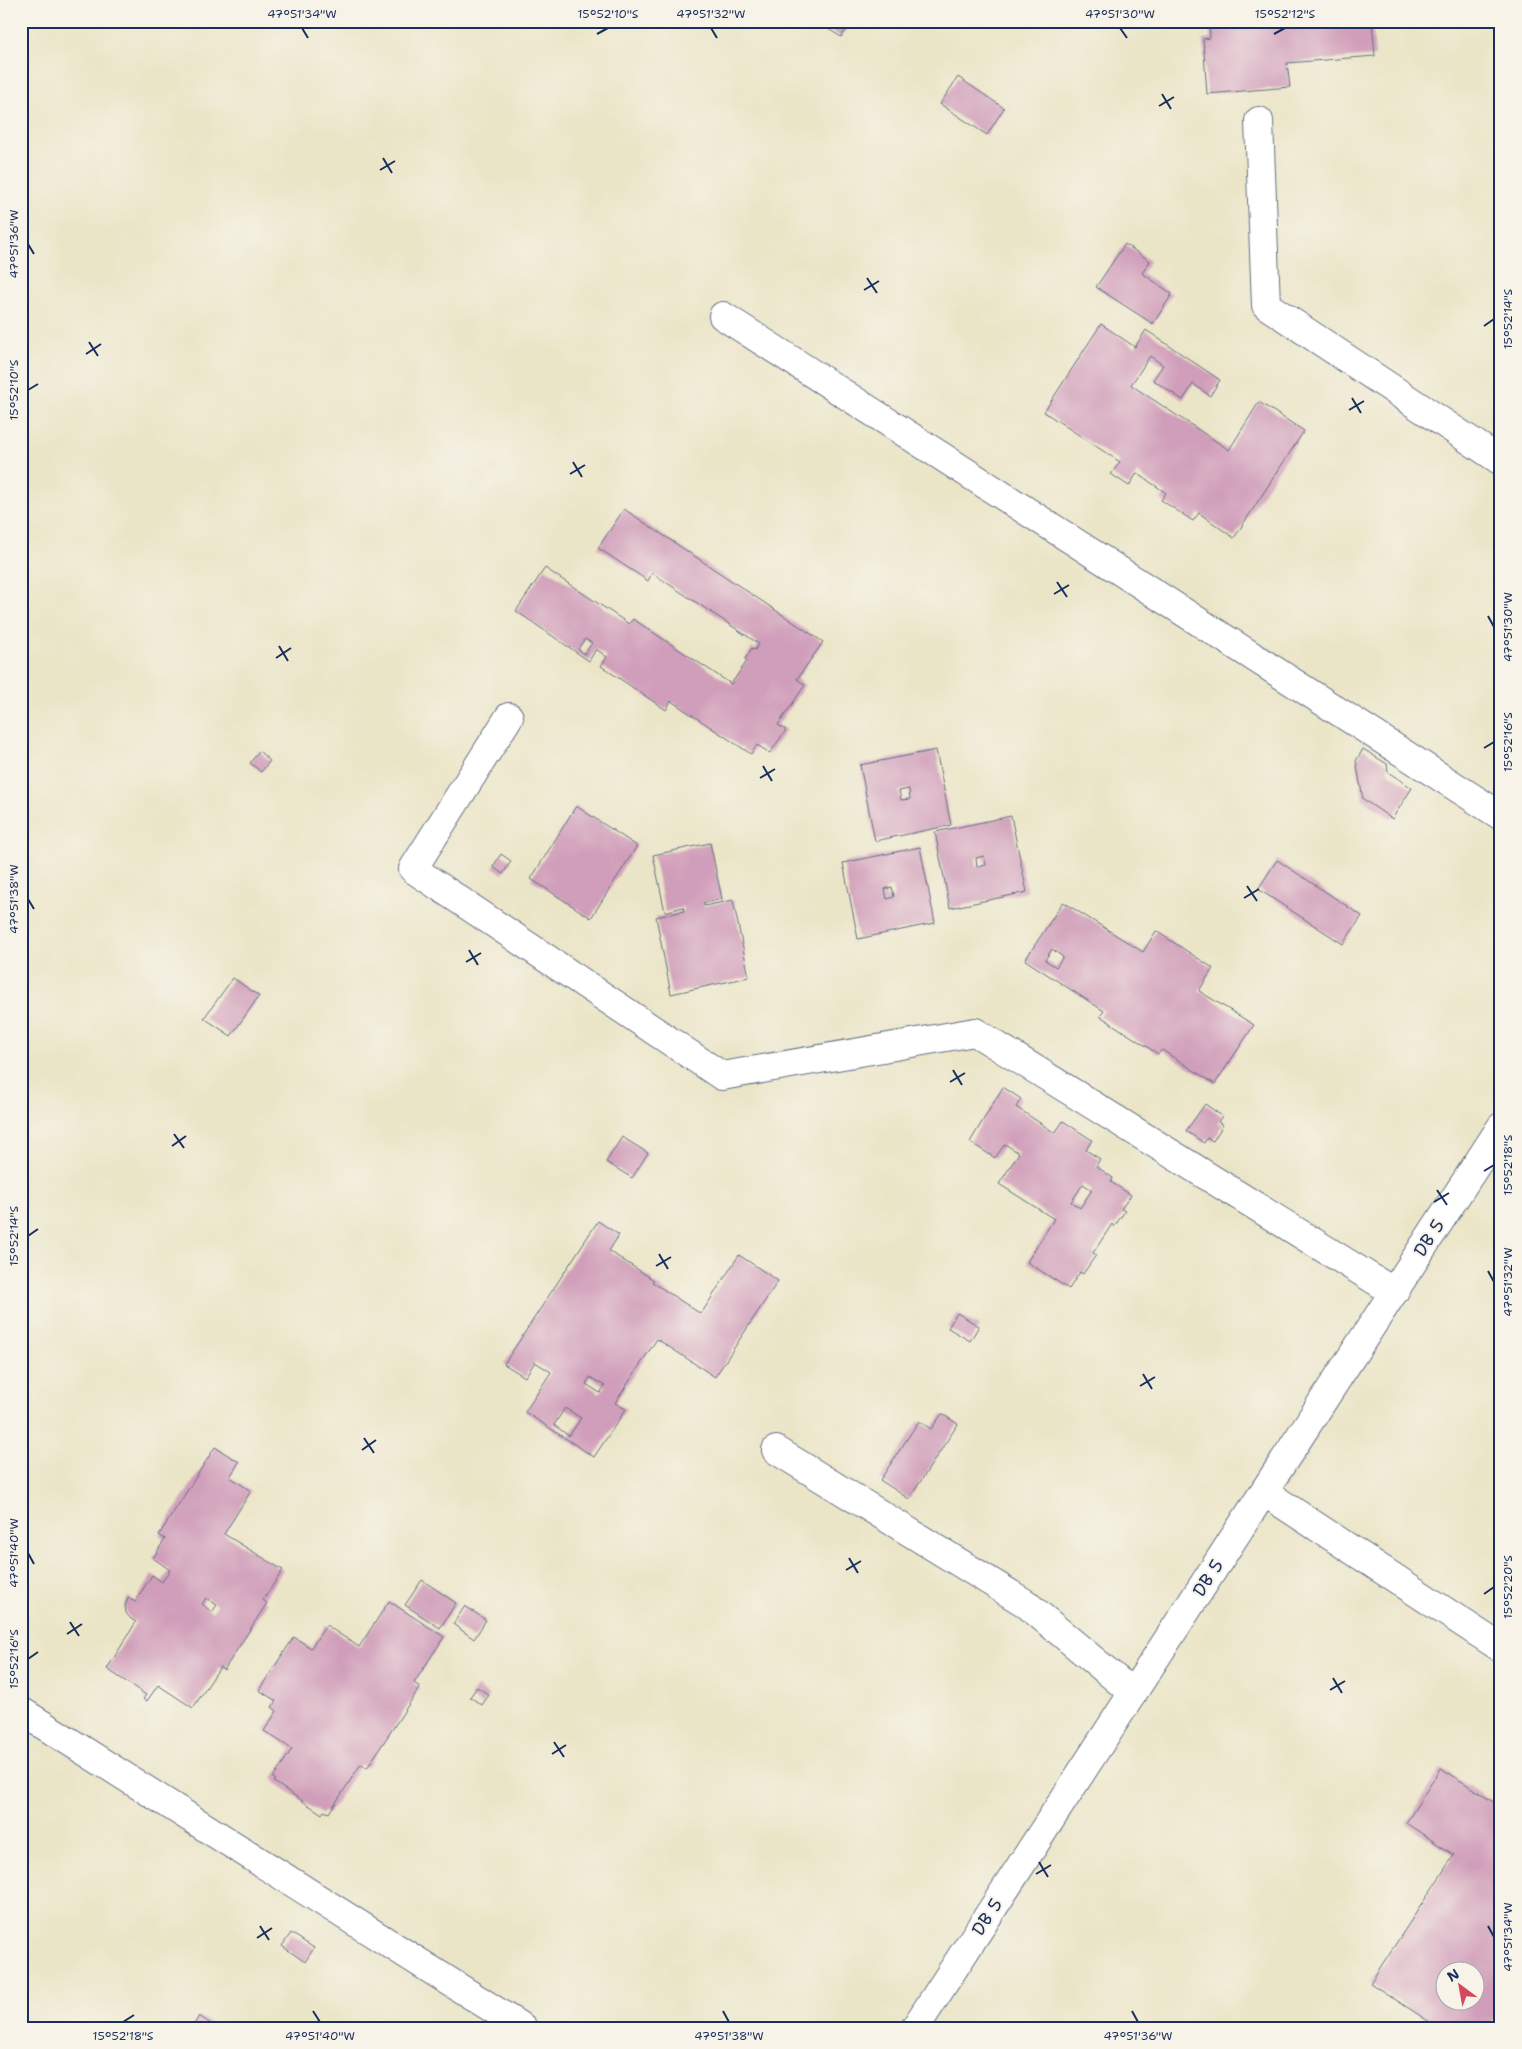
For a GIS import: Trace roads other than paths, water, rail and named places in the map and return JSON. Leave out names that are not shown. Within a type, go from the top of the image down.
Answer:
[{"type":"street","points":[[1259,120],[1266,305],[1501,461]]},
{"type":"street","points":[[723,316],[1501,816]]},
{"type":"street","points":[[509,717],[413,869],[722,1076],[975,1032],[1394,1292]]},
{"type":"street","name":"DB 5","points":[[915,2028],[1501,1127]]},
{"type":"street","points":[[776,1450],[1025,1603],[1133,1693]]},
{"type":"street","points":[[1264,1492],[1501,1648]]},
{"type":"street","points":[[21,1711],[523,2028]]}]
